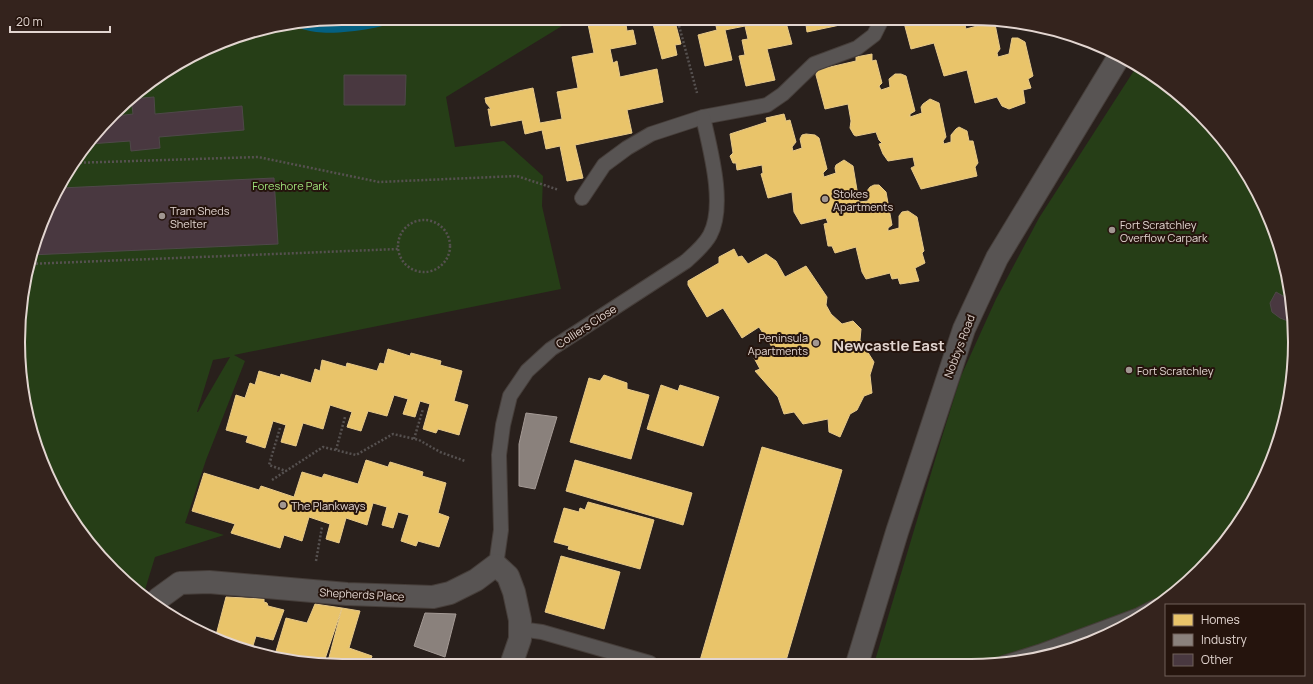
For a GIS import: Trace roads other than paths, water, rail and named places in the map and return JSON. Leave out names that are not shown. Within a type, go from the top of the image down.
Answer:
[{"type":"street","name":"Nobbys Road","points":[[859,659],[897,532],[964,329],[997,258],[1117,61]]},
{"type":"street","name":"Shepherds Place","points":[[158,600],[180,583],[209,582],[347,594],[433,597],[450,593],[476,580],[496,565]]},
{"type":"street","points":[[496,565],[508,576],[514,592],[520,620],[520,639],[513,659]]},
{"type":"lane","points":[[582,198],[604,165],[627,148],[651,134],[703,117],[767,105],[783,94],[814,64],[858,48],[874,35],[879,25]]},
{"type":"lane","name":"Colliers Close","points":[[496,565],[501,530],[499,455],[503,425],[510,396],[527,371],[551,349],[685,262],[701,247],[710,235],[715,222],[716,181],[703,117]]},
{"type":"lane","points":[[1037,652],[1118,623]]},
{"type":"lane","points":[[520,629],[542,632],[636,659]]},
{"type":"water","points":[[342,25],[387,25],[350,32],[326,33],[300,28]]},
{"type":"place","name":"Stokes Apartments","points":[[825,199]]},
{"type":"place","name":"Tram Sheds Shelter","points":[[162,216]]},
{"type":"place","name":"Fort Scratchley Overflow Carpark","points":[[1112,230]]},
{"type":"place","name":"Peninsula Apartments","points":[[816,343]]},
{"type":"place","name":"Fort Scratchley","points":[[1129,370]]},
{"type":"place","name":"The Plankways","points":[[283,505]]},
{"type":"district","name":"Newcastle East","points":[[889,345]]},
{"type":"park label","name":"Foreshore Park","points":[[290,185]]}]
